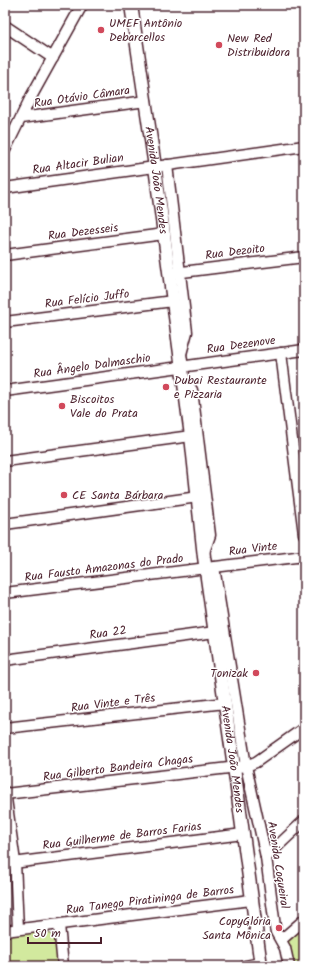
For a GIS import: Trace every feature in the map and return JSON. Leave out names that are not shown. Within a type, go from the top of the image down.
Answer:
[{"type":"main road","name":"Avenida João Mendes","points":[[131,5],[146,101],[161,166],[164,234],[175,272],[173,301],[191,436],[203,553],[210,567],[215,632],[225,703],[240,767],[243,834],[260,964]]},
{"type":"street","points":[[5,150],[82,5]]},
{"type":"street","points":[[5,26],[53,58]]},
{"type":"street","name":"Rua Otávio Câmara","points":[[21,118],[146,101]]},
{"type":"street","name":"Rua Altacir Bulian","points":[[5,188],[304,146]]},
{"type":"street","name":"Avenida João Mendes","points":[[161,166],[175,272],[188,332],[182,366],[192,390],[210,535],[203,553]]},
{"type":"street","name":"Rua Dezesseis","points":[[5,255],[164,234]]},
{"type":"street","name":"Rua Dezoito","points":[[175,272],[304,257]]},
{"type":"street","name":"Rua Felício Juffo","points":[[5,322],[173,301]]},
{"type":"street","name":"Rua Dezenove","points":[[182,366],[304,350]]},
{"type":"street","points":[[281,353],[304,534]]},
{"type":"street","name":"Rua Ângelo Dalmaschio","points":[[5,391],[182,366]]},
{"type":"street","points":[[5,461],[191,436]]},
{"type":"street","points":[[5,524],[198,497]]},
{"type":"street","name":"Rua Vinte","points":[[210,567],[304,556]]},
{"type":"street","name":"Avenida João Mendes","points":[[210,567],[240,767]]},
{"type":"street","name":"Rua Fausto Amazonas do Prado","points":[[5,593],[210,567]]},
{"type":"street","name":"Rua 22","points":[[5,660],[215,632]]},
{"type":"street","name":"Rua Vinte e Três","points":[[5,728],[225,703]]},
{"type":"street","points":[[240,767],[256,762],[304,728]]},
{"type":"street","name":"Rua Gilberto Bandeira Chagas","points":[[5,793],[240,767]]},
{"type":"street","name":"Avenida Coqueiral","points":[[240,767],[266,857],[275,927],[285,948],[289,966]]},
{"type":"street","points":[[5,793],[10,863],[18,930]]},
{"type":"street","points":[[266,857],[304,821]]},
{"type":"street","name":"Rua Guilherme de Barros Farias","points":[[10,863],[243,834]]},
{"type":"street","name":"Rua Tanego Piratininga de Barros","points":[[5,931],[251,900]]},
{"type":"street","points":[[281,940],[304,920]]},
{"type":"street","points":[[59,925],[63,966]]},
{"type":"street","points":[[245,966],[260,964]]},
{"type":"green space","points":[[304,927],[304,966],[291,966],[288,941]]},
{"type":"green space","points":[[45,932],[50,933],[55,938],[58,966],[5,966],[5,936]]},
{"type":"place","name":"UMEF Antônio Debarcellos","points":[[101,30]]},
{"type":"place","name":"New Red Distribuidora","points":[[219,45]]},
{"type":"place","name":"Dubai Restaurante e Pizzaria","points":[[166,387]]},
{"type":"place","name":"Biscoitos Vale do Prata","points":[[62,406]]},
{"type":"place","name":"CE Santa Bárbara","points":[[64,495]]},
{"type":"place","name":"Tonizak","points":[[256,673]]},
{"type":"place","name":"CopyGlória Santa Mônica","points":[[279,928]]}]
